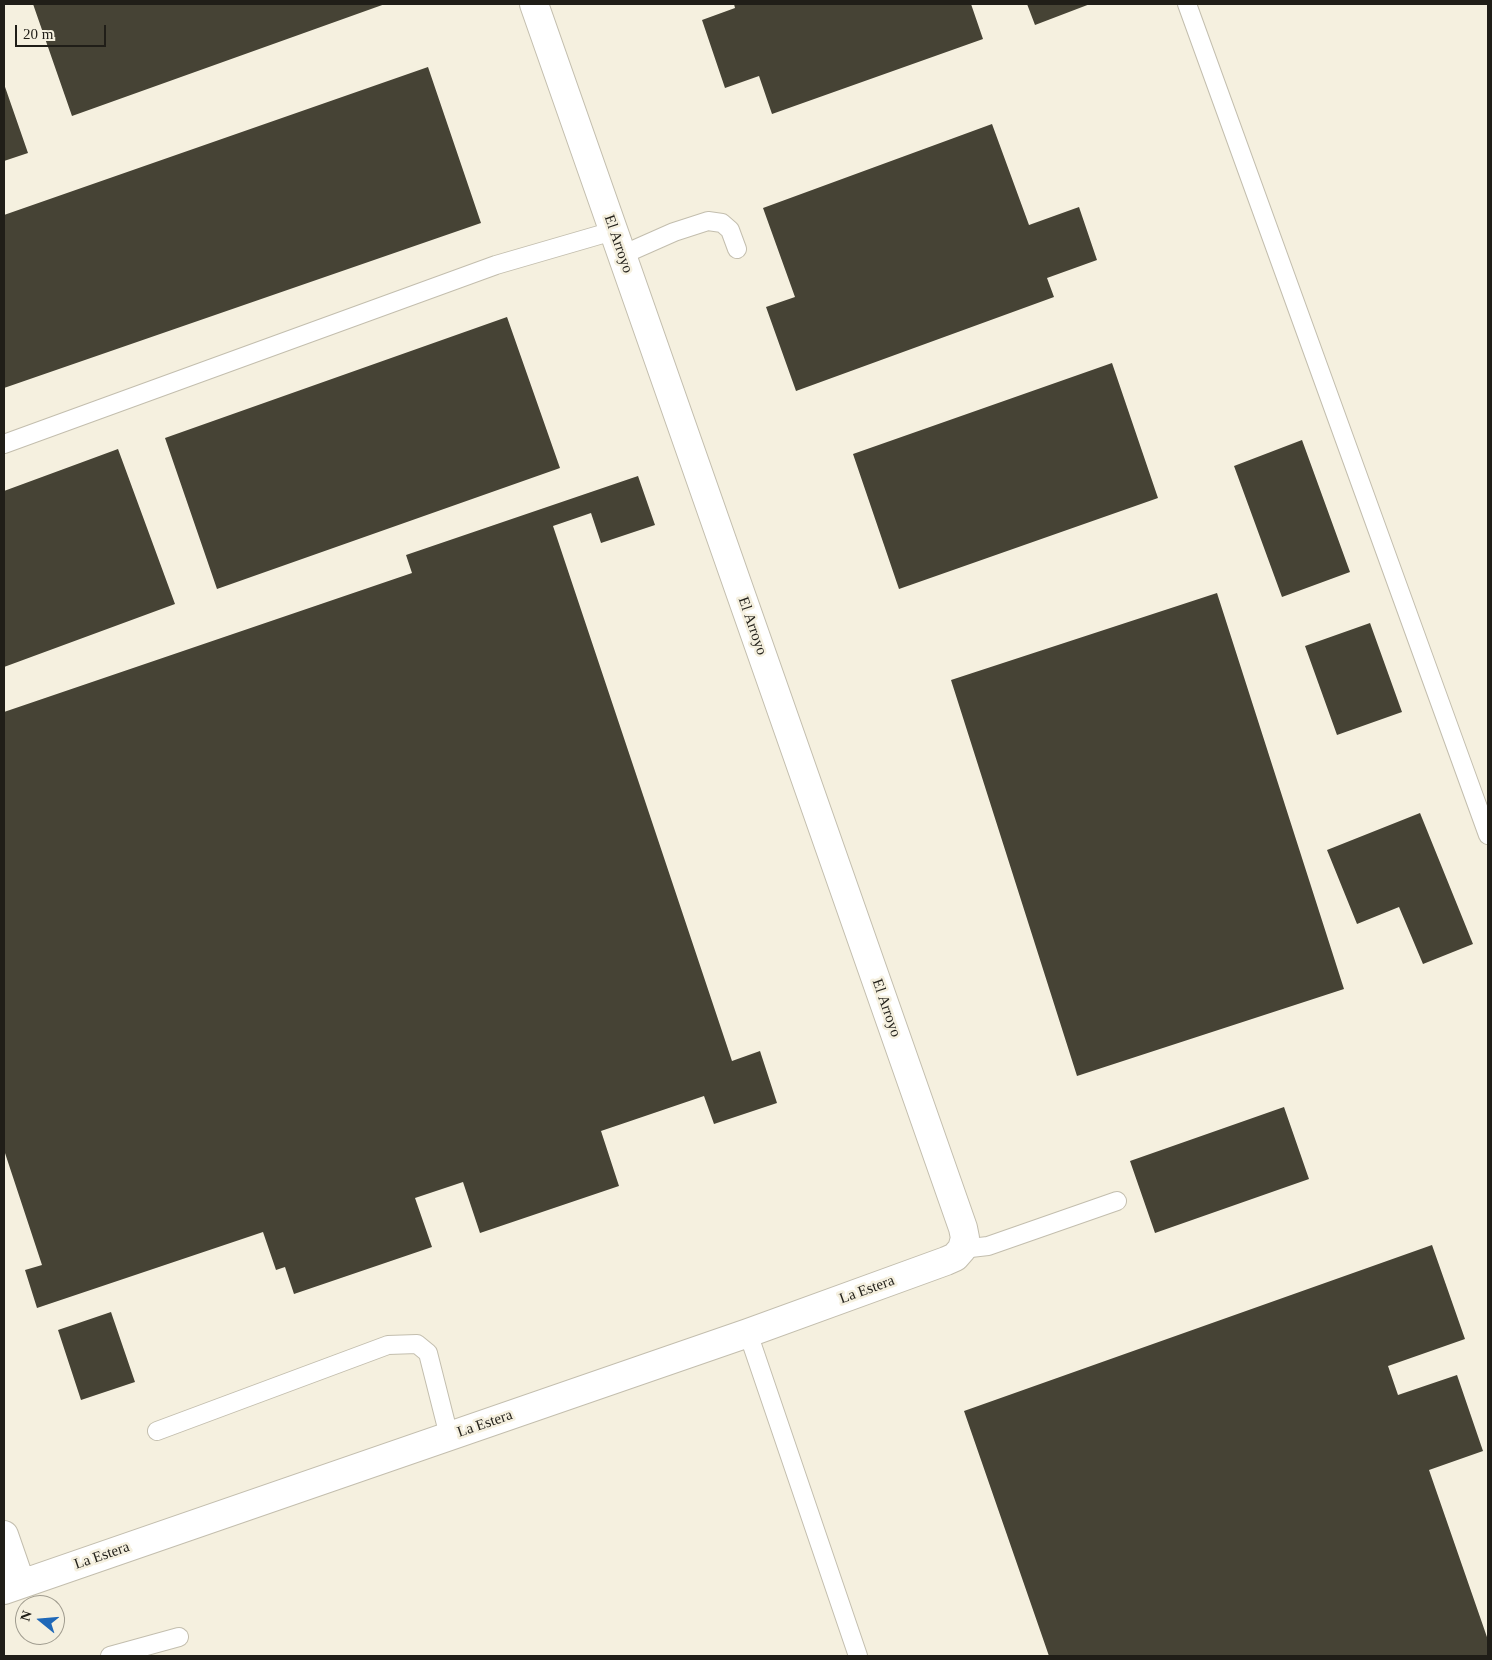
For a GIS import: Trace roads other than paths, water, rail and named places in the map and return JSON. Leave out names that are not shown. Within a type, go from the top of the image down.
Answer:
[{"type":"street","name":"El Arroyo","points":[[534,4],[963,1228],[965,1238],[962,1249]]},
{"type":"street","name":"La Estera","points":[[12,1587],[748,1333],[946,1261],[955,1257],[962,1249]]},
{"type":"street","points":[[4,1535],[12,1587]]},
{"type":"lane","points":[[1187,4],[1488,835]]},
{"type":"lane","points":[[4,444],[496,265],[674,232],[708,221],[722,224],[730,230],[737,250]]},
{"type":"lane","points":[[962,1249],[988,1246],[1117,1201]]},
{"type":"lane","points":[[748,1333],[858,1656]]},
{"type":"lane","points":[[157,1431],[388,1345],[417,1344],[428,1353],[450,1436]]},
{"type":"lane","points":[[110,1656],[179,1637]]}]
